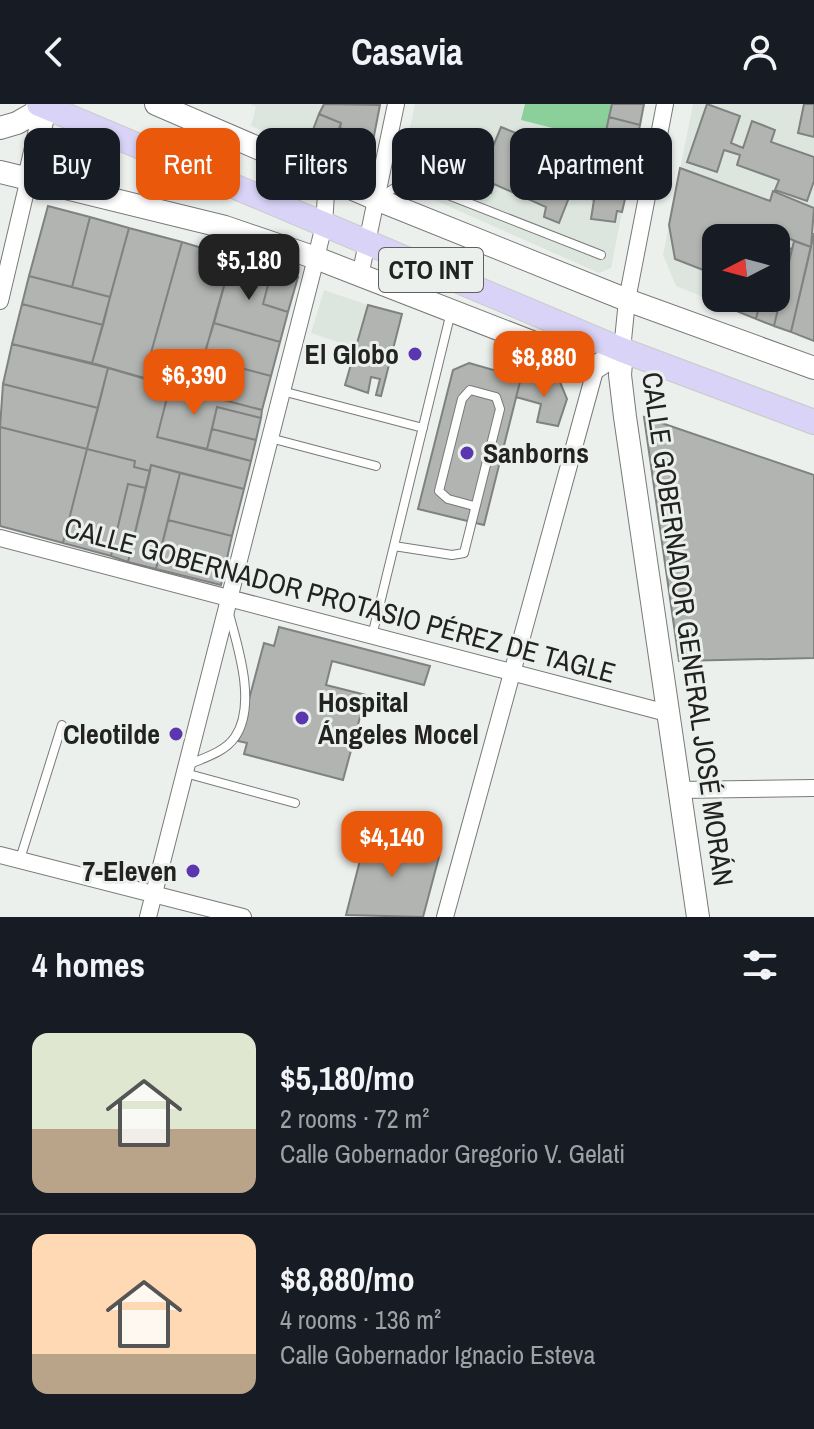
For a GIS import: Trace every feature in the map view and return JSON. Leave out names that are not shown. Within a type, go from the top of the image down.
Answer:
[{"type":"main road","name":"CTO INT","points":[[43,105],[622,350],[814,422]]},
{"type":"main road","points":[[0,128],[17,123],[43,105]]},
{"type":"main road","points":[[39,128],[43,105]]},
{"type":"main road","name":"CTO INT","points":[[158,105],[256,147]]},
{"type":"main road","points":[[0,172],[24,177]]},
{"type":"main road","name":"CTO INT","points":[[376,199],[627,300],[814,368]]},
{"type":"main road","name":"CTO INT","points":[[119,200],[193,218],[316,258],[596,367]]},
{"type":"main road","points":[[596,367],[622,350]]},
{"type":"main road","name":"CALLE GOBERNADOR GENERAL JOSÉ MORÁN","points":[[622,350],[621,389],[698,917]]},
{"type":"street","points":[[376,199],[396,104]]},
{"type":"street","points":[[622,350],[627,300],[665,104]]},
{"type":"street","points":[[0,301],[24,199]]},
{"type":"street","points":[[148,917],[316,258],[324,225],[326,200]]},
{"type":"street","points":[[360,276],[376,200]]},
{"type":"street","points":[[445,917],[596,367]]},
{"type":"street","name":"CALLE GOBERNADOR PROTASIO PÉREZ DE TAGLE","points":[[0,538],[228,603],[513,671],[667,713]]},
{"type":"street","points":[[679,790],[814,788]]},
{"type":"street","points":[[0,855],[243,917]]},
{"type":"lane","points":[[376,199],[422,171],[433,189],[601,255]]},
{"type":"lane","points":[[371,637],[451,311]]},
{"type":"lane","points":[[394,546],[464,553],[499,403],[491,394],[470,390],[462,399],[439,491],[448,499],[474,506]]},
{"type":"lane","points":[[282,391],[423,428]]},
{"type":"lane","points":[[269,438],[376,466]]},
{"type":"lane","points":[[186,769],[229,744],[242,722],[241,672],[228,603]]},
{"type":"lane","points":[[20,860],[62,725]]},
{"type":"lane","points":[[186,769],[295,803]]},
{"type":"shaded area","points":[[250,104],[324,104],[320,113],[341,123],[340,128],[256,128],[251,126],[256,107]]},
{"type":"shaded area","points":[[415,104],[612,104],[607,128],[510,128],[510,200],[625,200],[611,268],[599,273],[434,200],[494,200],[494,128],[410,128]]},
{"type":"shaded area","points":[[693,104],[814,104],[814,341],[741,312],[790,312],[790,224],[702,224],[702,296],[676,286],[663,255]]},
{"type":"shaded area","points":[[324,290],[368,305],[355,348],[311,333]]},
{"type":"green space","points":[[525,104],[612,104],[607,128],[553,128],[521,120]]},
{"type":"building","points":[[324,104],[380,105],[376,128],[340,128],[341,123],[319,114]]},
{"type":"building","points":[[612,104],[644,104],[640,125],[609,117]]},
{"type":"building","points":[[707,104],[740,116],[731,143],[743,148],[752,121],[775,130],[771,142],[814,157],[814,181],[807,201],[775,190],[779,180],[737,165],[740,155],[724,150],[717,172],[687,162]]},
{"type":"building","points":[[804,104],[814,104],[814,137],[798,133]]},
{"type":"building","points":[[319,114],[341,123],[339,128],[314,128]]},
{"type":"building","points":[[609,117],[640,125],[639,128],[607,128]]},
{"type":"building","points":[[501,127],[510,131],[510,191],[494,184],[494,144]]},
{"type":"building","points":[[680,168],[770,201],[773,191],[814,208],[811,247],[790,239],[790,224],[702,224],[702,270],[675,259],[669,225]]},
{"type":"building","points":[[530,200],[568,200],[559,223],[544,217],[546,207]]},
{"type":"building","points":[[594,200],[625,200],[622,212],[617,211],[615,222],[591,219]]},
{"type":"building","points":[[48,206],[90,217],[72,287],[29,276]]},
{"type":"building","points":[[90,217],[129,228],[110,297],[72,287]]},
{"type":"building","points":[[129,228],[182,242],[144,378],[92,363]]},
{"type":"building","points":[[814,233],[814,341],[791,332]]},
{"type":"building","points":[[794,241],[811,247],[791,332],[774,326],[777,312],[790,312],[790,258]]},
{"type":"building","points":[[182,242],[232,257],[194,392],[144,378]]},
{"type":"building","points":[[232,257],[272,270],[263,304],[288,312],[280,342],[214,323]]},
{"type":"building","points":[[272,270],[298,277],[288,312],[263,304]]},
{"type":"building","points":[[29,276],[110,297],[103,325],[22,304]]},
{"type":"building","points":[[22,304],[103,325],[92,363],[12,344]]},
{"type":"building","points":[[368,305],[402,314],[381,396],[376,395],[380,379],[371,377],[368,393],[345,385]]},
{"type":"building","points":[[739,312],[758,312],[756,319]]},
{"type":"building","points":[[758,312],[777,312],[774,326],[756,319]]},
{"type":"building","points":[[214,323],[280,342],[271,376],[203,358]]},
{"type":"building","points":[[12,344],[108,368],[98,408],[3,384]]},
{"type":"building","points":[[203,358],[271,376],[262,410],[194,392]]},
{"type":"building","name":"Sanborns","points":[[469,363],[521,378],[484,525],[418,509],[453,370]]},
{"type":"building","points":[[108,368],[170,386],[157,437],[251,461],[244,489],[151,465],[150,471],[134,467],[135,461],[87,449]]},
{"type":"building","points":[[521,378],[560,382],[567,399],[558,426],[537,422],[541,404],[516,397]]},
{"type":"building","points":[[3,384],[98,408],[87,449],[0,427]]},
{"type":"building","points":[[170,386],[262,410],[261,418],[217,407],[207,449],[157,437]]},
{"type":"building","points":[[217,407],[261,418],[256,440],[212,429]]},
{"type":"building","points":[[644,417],[814,475],[814,658],[679,661]]},
{"type":"building","points":[[0,427],[87,449],[63,543],[0,526]]},
{"type":"building","points":[[212,429],[256,440],[251,461],[207,449]]},
{"type":"building","points":[[87,449],[135,461],[134,467],[150,471],[146,488],[128,484],[111,556],[63,543]]},
{"type":"building","points":[[151,465],[180,473],[156,569],[128,562]]},
{"type":"building","points":[[180,473],[244,489],[232,536],[168,520]]},
{"type":"building","points":[[128,484],[146,488],[128,562],[111,556]]},
{"type":"building","points":[[168,520],[232,536],[221,585],[156,569]]},
{"type":"building","name":"Hospital Ángeles Mocel","points":[[279,627],[430,666],[424,685],[332,661],[326,685],[366,695],[343,780],[244,754],[247,743],[238,741],[264,643],[274,646]]},
{"type":"building","points":[[367,833],[440,853],[423,917],[346,915]]},
{"type":"place","name":"El Globo","points":[[415,354]]},
{"type":"place","name":"Sanborns","points":[[467,453]]},
{"type":"place","name":"Hospital Ángeles Mocel","points":[[302,718]]},
{"type":"place","name":"Cleotilde","points":[[176,734]]},
{"type":"place","name":"7-Eleven","points":[[193,871]]}]
